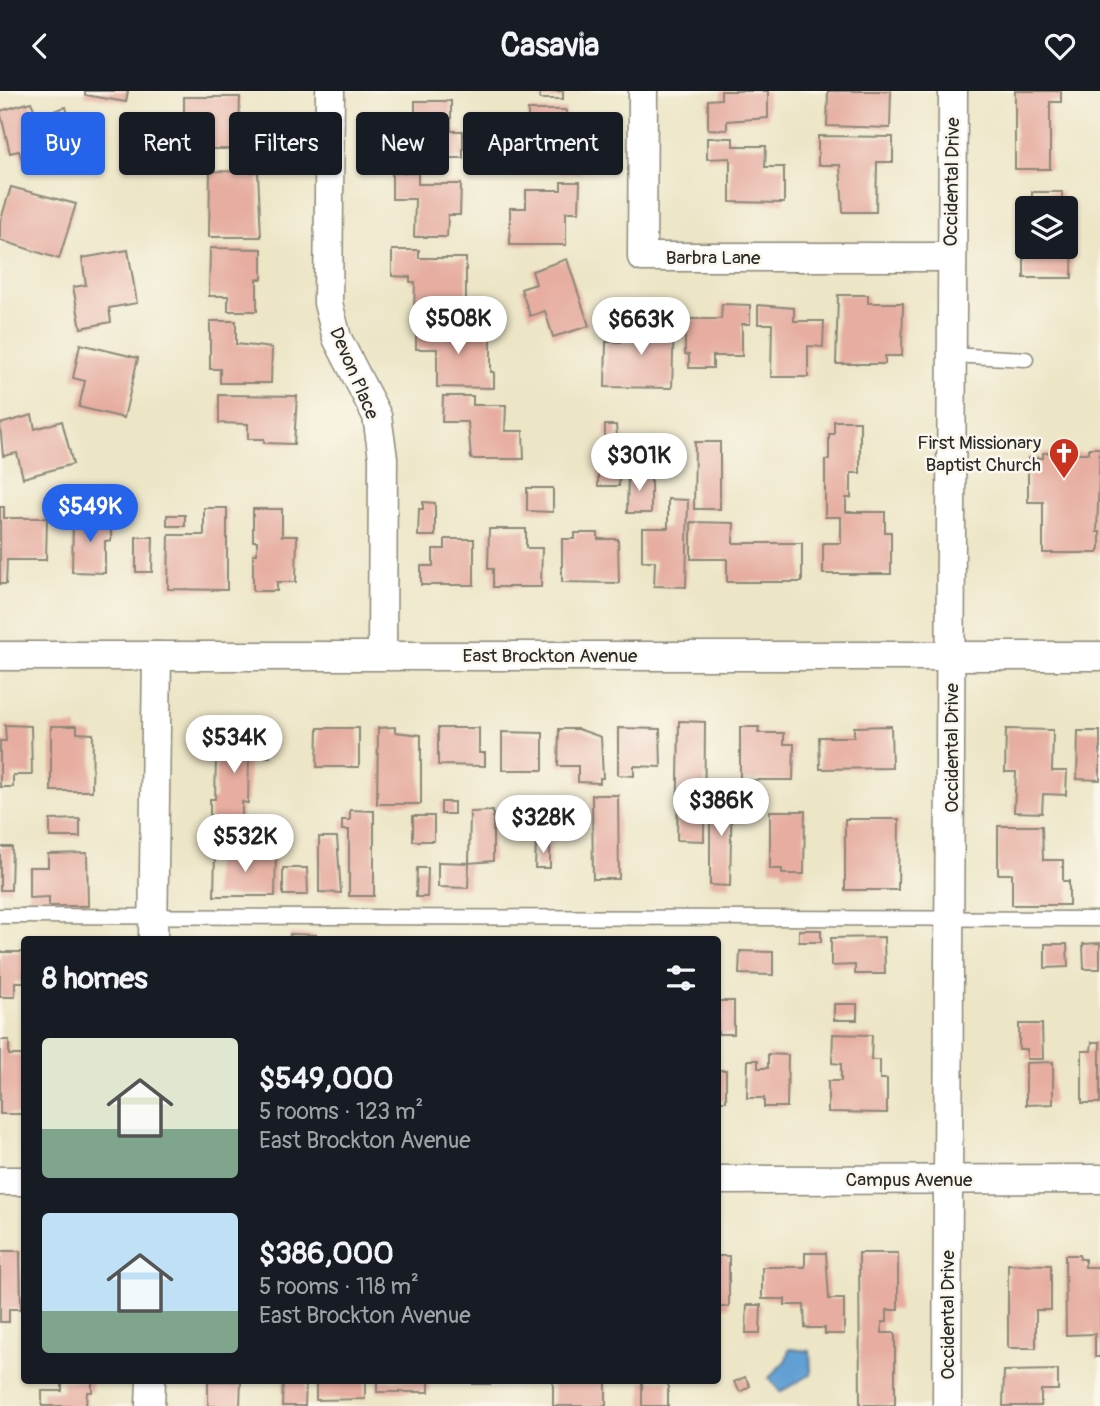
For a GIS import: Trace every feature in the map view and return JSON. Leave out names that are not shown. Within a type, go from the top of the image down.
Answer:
[{"type":"street","name":"Devon Place","points":[[330,91],[328,303],[337,338],[377,416],[383,458],[382,655]]},
{"type":"street","name":"Barbra Lane","points":[[643,91],[642,257],[950,257]]},
{"type":"street","name":"Occidental Drive","points":[[947,1406],[950,257],[953,91]]},
{"type":"street","name":"East Brockton Avenue","points":[[0,656],[1100,656]]},
{"type":"street","points":[[153,928],[157,656]]},
{"type":"street","name":"Campus Avenue","points":[[721,1180],[1100,1179]]},
{"type":"street","points":[[0,1181],[21,1181]]},
{"type":"street","points":[[150,1406],[151,1384]]},
{"type":"lane","points":[[950,355],[1026,359]]},
{"type":"lane","points":[[0,916],[153,928],[1100,919]]},
{"type":"water","points":[[789,1349],[810,1351],[811,1374],[780,1392],[769,1378],[786,1360]]},
{"type":"building","points":[[85,91],[128,91],[126,102],[85,95]]},
{"type":"building","points":[[540,91],[563,91],[563,99],[540,99]]},
{"type":"building","points":[[721,91],[768,91],[768,118],[727,121],[727,130],[708,129],[708,100],[721,99]]},
{"type":"building","points":[[828,91],[891,91],[890,128],[827,126]]},
{"type":"building","points":[[1015,91],[1061,91],[1061,102],[1050,102],[1050,169],[1015,169]]},
{"type":"building","points":[[184,97],[240,97],[240,112],[229,112],[229,149],[215,149],[215,112],[184,112]]},
{"type":"building","points":[[415,101],[451,101],[451,131],[463,131],[463,158],[449,158],[449,112],[415,112]]},
{"type":"building","points":[[31,102],[35,112],[21,112],[21,158],[19,151],[10,153],[0,111]]},
{"type":"building","points":[[66,107],[67,112],[50,112]]},
{"type":"building","points":[[528,110],[566,110],[566,112]]},
{"type":"building","points":[[818,136],[893,137],[893,162],[877,162],[876,212],[843,212],[840,165],[818,165]]},
{"type":"building","points":[[707,138],[733,138],[733,146],[766,146],[765,167],[784,167],[784,203],[730,202],[730,158],[707,159]]},
{"type":"building","points":[[215,171],[229,171],[229,175],[258,175],[261,237],[209,237],[210,175],[215,175]]},
{"type":"building","points":[[392,175],[418,175],[418,184],[461,184],[460,215],[448,215],[447,237],[414,237],[415,199],[392,199]]},
{"type":"building","points":[[561,182],[580,182],[579,212],[566,212],[566,245],[510,245],[510,208],[526,208],[526,190],[561,190]]},
{"type":"building","points":[[11,187],[76,204],[59,259],[0,240],[0,222]]},
{"type":"building","points":[[1032,192],[1062,192],[1062,196],[1032,196]]},
{"type":"building","points":[[210,248],[262,249],[262,279],[257,279],[257,311],[228,311],[228,296],[209,296]]},
{"type":"building","points":[[128,250],[137,303],[109,308],[111,322],[81,328],[73,287],[86,285],[82,258]]},
{"type":"building","points":[[392,250],[419,250],[419,258],[466,258],[466,313],[414,312],[415,282],[410,282],[410,277],[392,276]]},
{"type":"building","points":[[567,259],[589,326],[553,337],[545,311],[530,316],[521,289],[536,284],[532,271]]},
{"type":"building","points":[[1024,259],[1072,259],[1072,278],[1024,278]]},
{"type":"building","points":[[838,295],[868,295],[868,303],[903,303],[902,356],[885,356],[885,364],[836,364]]},
{"type":"building","points":[[722,304],[750,305],[750,324],[742,324],[742,356],[713,356],[713,368],[689,368],[689,355],[685,354],[685,319],[721,319]]},
{"type":"building","points":[[758,305],[794,308],[794,321],[824,321],[823,347],[808,346],[808,377],[771,377],[772,324],[758,324]]},
{"type":"building","points":[[210,321],[236,321],[236,344],[272,348],[271,383],[220,383],[220,369],[210,369]]},
{"type":"building","points":[[674,321],[672,388],[605,387],[606,342],[621,342],[621,324],[653,325]]},
{"type":"building","points":[[416,322],[445,323],[445,330],[491,334],[491,372],[494,372],[494,388],[437,387],[437,349],[416,349]]},
{"type":"building","points":[[80,344],[138,358],[124,418],[79,407],[85,381],[73,378]]},
{"type":"building","points":[[219,395],[297,396],[294,444],[264,443],[264,439],[248,439],[248,424],[219,423]]},
{"type":"building","points":[[443,396],[473,396],[473,405],[506,405],[505,431],[523,431],[524,459],[471,459],[468,422],[442,422]]},
{"type":"building","points":[[32,415],[35,429],[62,421],[73,464],[23,478],[17,453],[3,456],[0,424]]},
{"type":"building","points":[[834,421],[860,421],[860,473],[851,473],[851,498],[846,498],[846,512],[885,512],[885,532],[891,532],[891,574],[823,574],[823,543],[841,543],[841,517],[825,517],[825,460],[829,460],[829,434],[834,434]]},
{"type":"building","points":[[605,425],[616,425],[617,437],[605,437]]},
{"type":"building","points":[[626,438],[626,462],[612,462],[612,439]]},
{"type":"building","points":[[695,442],[720,442],[720,509],[694,509]]},
{"type":"building","name":"First Missionary Baptist Church","points":[[1089,448],[1100,448],[1097,532],[1100,532],[1100,549],[1098,553],[1043,553],[1043,502],[1028,502],[1028,458],[1043,458],[1043,453],[1089,453]]},
{"type":"building","points":[[598,470],[620,470],[619,486],[598,486]]},
{"type":"building","points":[[628,473],[651,473],[651,513],[627,513]]},
{"type":"building","points":[[527,488],[553,488],[553,512],[527,511]]},
{"type":"building","points":[[668,499],[688,500],[686,587],[654,586],[655,561],[642,561],[642,528],[668,528]]},
{"type":"building","points":[[423,502],[435,503],[435,536],[418,536],[419,509],[423,509]]},
{"type":"building","points":[[0,507],[4,507],[4,518],[47,518],[46,560],[7,560],[6,584],[0,584]]},
{"type":"building","points":[[204,508],[227,508],[227,590],[168,589],[169,535],[204,535]]},
{"type":"building","points":[[253,509],[282,509],[282,536],[297,536],[296,582],[277,582],[277,591],[253,591],[253,554],[257,554],[257,541],[253,541]]},
{"type":"building","points":[[167,515],[185,515],[185,526],[167,526]]},
{"type":"building","points":[[73,518],[111,518],[111,541],[105,541],[105,573],[72,572]]},
{"type":"building","points":[[691,522],[734,523],[733,543],[802,543],[802,582],[727,582],[727,559],[691,559]]},
{"type":"building","points":[[489,529],[526,529],[526,548],[542,548],[541,587],[493,587],[493,569],[488,569]]},
{"type":"building","points":[[575,533],[598,533],[598,539],[618,539],[619,583],[562,582],[562,539],[575,539]]},
{"type":"building","points":[[136,537],[153,537],[152,572],[136,572]]},
{"type":"building","points":[[445,539],[474,539],[474,585],[421,585],[421,566],[433,566],[433,549],[445,549]]},
{"type":"building","points":[[679,721],[705,722],[704,841],[677,840]]},
{"type":"building","points":[[245,724],[270,727],[270,757],[249,757],[248,803],[242,802],[242,838],[210,838],[210,799],[215,799],[216,760],[210,760],[210,728],[234,728]]},
{"type":"building","points":[[5,725],[31,726],[32,775],[13,775],[13,787],[0,787],[0,741],[6,741]]},
{"type":"building","points":[[51,726],[77,726],[77,733],[93,734],[92,791],[51,791]]},
{"type":"building","points":[[891,726],[892,768],[820,769],[819,737],[854,737],[854,727]]},
{"type":"building","points":[[395,727],[395,732],[421,735],[421,804],[377,804],[378,728]]},
{"type":"building","points":[[740,727],[759,727],[758,733],[784,733],[784,744],[794,744],[793,780],[740,780]]},
{"type":"building","points":[[318,728],[359,728],[359,767],[317,767]]},
{"type":"building","points":[[438,728],[479,728],[479,753],[485,753],[485,766],[438,765]]},
{"type":"building","points":[[618,728],[660,729],[661,767],[634,766],[634,776],[618,775]]},
{"type":"building","points":[[559,729],[578,729],[601,737],[603,778],[600,778],[600,783],[578,782],[578,766],[558,766]]},
{"type":"building","points":[[1006,729],[1053,730],[1052,771],[1067,771],[1066,795],[1043,794],[1042,813],[1014,812],[1016,772],[1005,772]]},
{"type":"building","points":[[1078,731],[1100,731],[1100,780],[1077,779]]},
{"type":"building","points":[[502,732],[543,733],[543,770],[502,770]]},
{"type":"building","points":[[716,786],[732,786],[730,886],[710,885],[710,812],[716,812]]},
{"type":"building","points":[[592,795],[618,795],[619,879],[593,879]]},
{"type":"building","points":[[441,802],[454,802],[454,814],[441,814]]},
{"type":"building","points":[[350,810],[374,811],[374,896],[349,896],[349,830],[342,830],[342,820],[350,820]]},
{"type":"building","points":[[493,811],[493,861],[469,863],[470,812]]},
{"type":"building","points":[[770,811],[805,811],[804,874],[782,874],[782,869],[770,869]]},
{"type":"building","points":[[413,816],[434,816],[434,841],[413,841]]},
{"type":"building","points":[[533,818],[554,818],[554,841],[533,841]]},
{"type":"building","points":[[80,819],[80,837],[50,837],[50,820]]},
{"type":"building","points":[[845,819],[899,819],[898,890],[845,890]]},
{"type":"building","points":[[998,826],[1042,826],[1043,860],[1063,860],[1063,881],[1069,881],[1069,905],[1012,905],[1012,874],[998,874]]},
{"type":"building","points":[[319,837],[337,837],[341,893],[319,892]]},
{"type":"building","points":[[536,842],[550,842],[550,868],[535,868]]},
{"type":"building","points":[[0,847],[12,847],[11,890],[0,890]]},
{"type":"building","points":[[215,852],[276,853],[275,896],[214,896]]},
{"type":"building","points":[[87,853],[88,906],[49,906],[49,897],[29,898],[29,867],[48,867],[48,854]]},
{"type":"building","points":[[438,862],[469,863],[468,888],[438,887]]},
{"type":"building","points":[[283,868],[307,868],[308,895],[283,895]]},
{"type":"building","points":[[417,868],[428,868],[427,897],[416,897]]},
{"type":"building","points":[[799,930],[821,930],[821,942],[799,942]]},
{"type":"building","points":[[290,934],[316,935],[316,936]]},
{"type":"building","points":[[884,937],[885,974],[855,974],[855,965],[831,966],[831,938]]},
{"type":"building","points":[[1100,943],[1100,969],[1084,969],[1083,944]]},
{"type":"building","points":[[1045,944],[1067,944],[1068,967],[1045,968]]},
{"type":"building","points":[[740,951],[773,952],[773,975],[739,974]]},
{"type":"building","points":[[0,952],[21,952],[21,982],[15,982],[15,997],[0,997]]},
{"type":"building","points":[[721,1001],[734,1001],[734,1034],[721,1034]]},
{"type":"building","points":[[834,1004],[857,1004],[857,1020],[834,1020]]},
{"type":"building","points":[[1019,1024],[1042,1024],[1043,1059],[1027,1059],[1027,1049],[1019,1049]]},
{"type":"building","points":[[833,1034],[872,1035],[871,1060],[880,1060],[880,1079],[887,1079],[887,1113],[828,1112],[828,1081],[841,1081],[841,1064],[832,1063]]},
{"type":"building","points":[[0,1040],[9,1040],[9,1055],[21,1055],[21,1114],[0,1114]]},
{"type":"building","points":[[1092,1042],[1100,1042],[1100,1103],[1082,1103],[1082,1051],[1091,1051]]},
{"type":"building","points":[[768,1054],[788,1055],[787,1107],[764,1107],[764,1098],[747,1098],[748,1060],[758,1060],[758,1068],[768,1068]]},
{"type":"building","points":[[1053,1062],[1053,1104],[1026,1105],[1026,1063]]},
{"type":"building","points":[[721,1070],[726,1070],[726,1101],[721,1101]]},
{"type":"building","points":[[0,1251],[20,1251],[21,1309],[9,1309],[9,1322],[0,1322]]},
{"type":"building","points":[[805,1253],[826,1253],[829,1299],[844,1299],[844,1334],[825,1334],[825,1328],[805,1328],[804,1305],[785,1305],[785,1299],[762,1299],[762,1267],[805,1267]]},
{"type":"building","points":[[859,1253],[898,1253],[898,1310],[887,1310],[887,1322],[882,1322],[882,1333],[895,1333],[895,1405],[860,1405]]},
{"type":"building","points":[[1065,1255],[1079,1255],[1080,1259],[1085,1259],[1085,1267],[1100,1267],[1100,1357],[1095,1357],[1095,1334],[1066,1335]]},
{"type":"building","points":[[721,1256],[729,1256],[729,1307],[721,1307]]},
{"type":"building","points":[[1008,1264],[1051,1265],[1051,1310],[1036,1310],[1036,1348],[1008,1348]]},
{"type":"building","points":[[747,1305],[761,1305],[760,1333],[746,1333]]},
{"type":"building","points":[[1058,1370],[1058,1390],[1041,1390],[1041,1406],[1003,1406],[1004,1371]]},
{"type":"building","points":[[745,1377],[750,1386],[740,1392],[734,1382]]},
{"type":"building","points":[[62,1384],[92,1384],[92,1392],[87,1392],[86,1406],[42,1406],[42,1391],[62,1391]]},
{"type":"building","points":[[208,1384],[241,1384],[240,1406],[208,1406]]},
{"type":"building","points":[[283,1384],[306,1384],[305,1406],[282,1406]]},
{"type":"building","points":[[316,1384],[365,1384],[365,1399],[316,1400]]},
{"type":"building","points":[[377,1384],[429,1384],[429,1392],[377,1392]]},
{"type":"building","points":[[553,1384],[606,1384],[606,1406],[553,1406]]},
{"type":"building","points":[[642,1384],[668,1384],[668,1406],[642,1406]]},
{"type":"place","name":"First Missionary Baptist Church","points":[[1064,480]]}]
